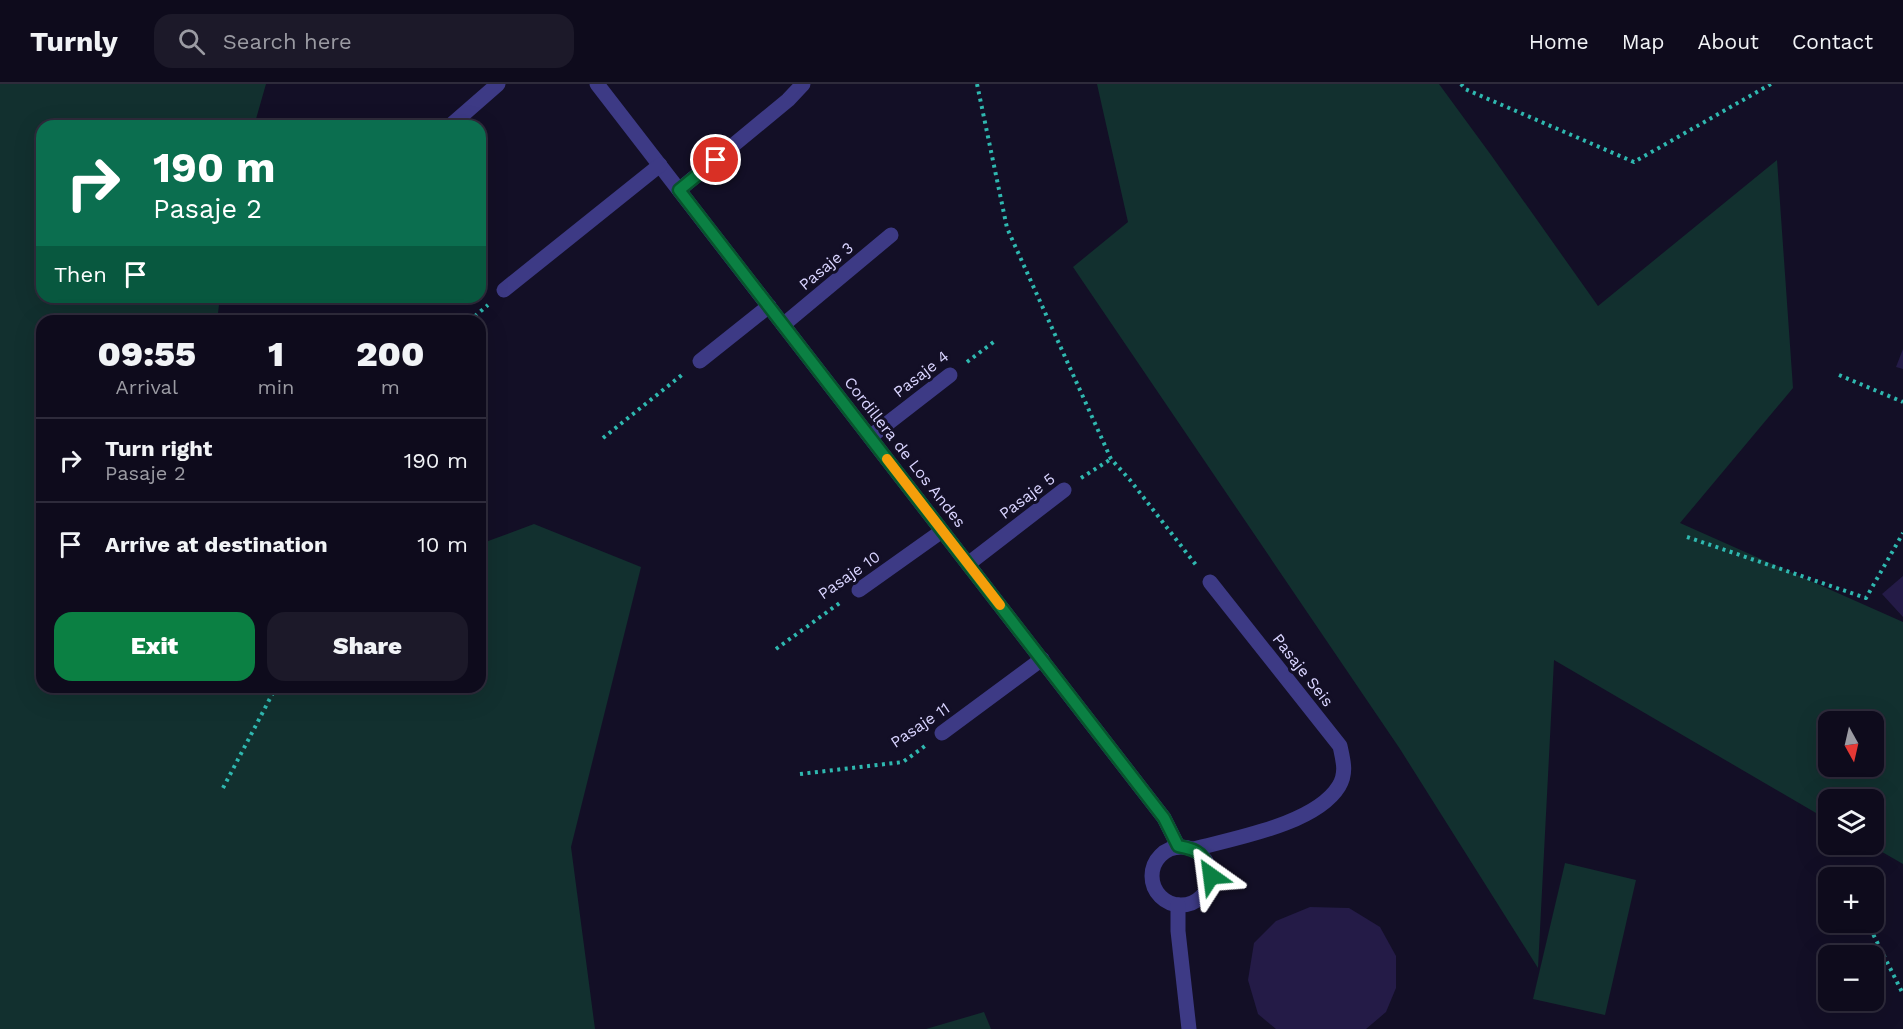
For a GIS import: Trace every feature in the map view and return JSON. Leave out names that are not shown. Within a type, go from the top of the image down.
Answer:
[{"type":"street","points":[[457,120],[498,84]]},
{"type":"street","name":"Cordillera de Los Andes","points":[[597,84],[1164,818],[1178,846]]},
{"type":"street","points":[[679,190],[788,100],[803,84]]},
{"type":"street","points":[[504,290],[660,165]]},
{"type":"street","name":"Pasaje 3","points":[[783,325],[891,236]]},
{"type":"street","points":[[700,361],[769,306]]},
{"type":"street","name":"Pasaje 4","points":[[870,437],[950,375]]},
{"type":"street","name":"Pasaje 5","points":[[968,564],[1064,490]]},
{"type":"street","name":"Pasaje 10","points":[[859,590],[942,531]]},
{"type":"street","name":"Pasaje Seis","points":[[1194,849],[1294,820],[1322,805],[1339,786],[1344,767],[1340,746],[1210,582]]},
{"type":"street","name":"Pasaje 11","points":[[942,734],[1042,659]]},
{"type":"street","points":[[1178,846],[1194,849],[1206,860],[1211,876],[1206,892],[1194,903],[1178,905],[1162,898],[1153,884],[1153,867],[1162,853],[1178,846]]},
{"type":"street","points":[[1178,905],[1178,932],[1189,1029]]},
{"type":"path","points":[[977,84],[1007,228],[1111,459],[1210,582]]},
{"type":"path","points":[[1461,84],[1465,89],[1634,162],[1772,84]]},
{"type":"path","name":"Pasaje 4","points":[[950,375],[995,341]]},
{"type":"path","points":[[603,438],[700,361]]},
{"type":"path","points":[[1839,375],[1903,402]]},
{"type":"path","name":"Pasaje 5","points":[[1064,490],[1111,459]]},
{"type":"path","points":[[1687,537],[1866,598],[1903,533]]},
{"type":"path","name":"Pasaje 10","points":[[776,649],[859,590]]},
{"type":"path","points":[[223,788],[273,693]]},
{"type":"path","name":"Pasaje 11","points":[[800,774],[903,762],[942,734]]},
{"type":"path","points":[[1872,933],[1903,994]]},
{"type":"green space","points":[[0,84],[266,84],[256,120],[36,120],[36,303],[219,303],[218,315],[36,315],[36,693],[486,693],[486,542],[534,524],[641,567],[571,847],[595,1029],[0,1029]]},
{"type":"green space","points":[[1097,84],[1439,84],[1598,306],[1777,160],[1793,388],[1680,523],[1903,622],[1903,864],[1884,853],[1884,789],[1818,789],[1818,814],[1554,660],[1538,968],[1400,749],[1073,267],[1128,222]]},
{"type":"green space","points":[[1565,863],[1636,880],[1605,1015],[1533,999]]},
{"type":"green space","points":[[984,1012],[991,1029],[926,1029]]},
{"type":"building","points":[[1903,349],[1903,369],[1896,367]]},
{"type":"building","points":[[1903,576],[1903,617],[1882,594]]},
{"type":"building","points":[[1310,907],[1349,908],[1380,927],[1396,956],[1396,988],[1386,1012],[1366,1029],[1276,1029],[1258,1014],[1248,980],[1254,943],[1276,921]]},
{"type":"slow traffic","points":[[887,459],[1000,605]]},
{"type":"route","points":[[716,160],[679,190],[1164,818],[1178,846],[1194,849],[1206,860],[1211,876]]}]
